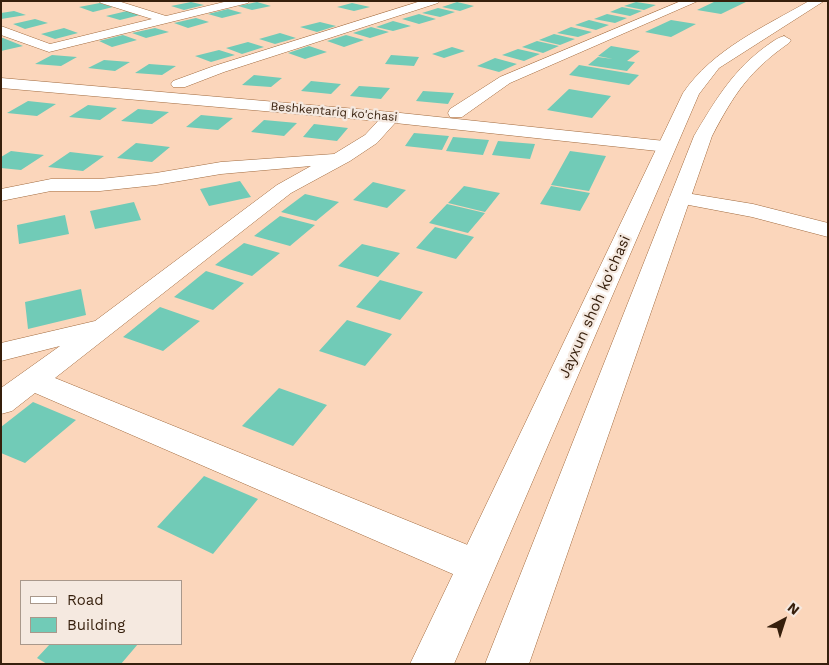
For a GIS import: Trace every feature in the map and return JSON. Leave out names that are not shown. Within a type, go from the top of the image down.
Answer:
[{"type":"main road","points":[[106,1],[166,20]]},
{"type":"main road","points":[[1,30],[49,48],[244,1]]},
{"type":"main road","points":[[179,84],[219,69],[434,1]]},
{"type":"main road","points":[[456,113],[505,80],[692,1]]},
{"type":"main road","name":"Jayxun shoh ko'chasi","points":[[432,664],[666,146],[692,94],[714,65],[737,49],[818,1]]},
{"type":"main road","points":[[378,4],[404,10]]},
{"type":"main road","points":[[507,664],[703,136],[727,92],[745,69],[768,50],[828,11]]},
{"type":"main road","name":"Beshkentariq ko'chasi","points":[[1,83],[391,117],[666,146]]},
{"type":"main road","points":[[1,403],[106,326],[284,189],[343,157],[371,139],[391,117]]},
{"type":"main road","points":[[1,179],[51,185],[100,185],[156,179],[221,168],[343,157]]},
{"type":"main road","points":[[1,195],[51,185]]},
{"type":"main road","points":[[680,198],[753,211],[828,230]]},
{"type":"main road","points":[[1,352],[106,326]]},
{"type":"main road","points":[[33,380],[476,566]]},
{"type":"building","points":[[716,1],[748,1],[721,14],[697,10]]},
{"type":"building","points":[[191,2],[204,5],[184,10],[171,6]]},
{"type":"building","points":[[257,2],[271,6],[252,10],[238,6]]},
{"type":"building","points":[[457,2],[474,6],[460,11],[442,7]]},
{"type":"building","points":[[636,2],[656,5],[644,10],[624,6]]},
{"type":"building","points":[[100,3],[113,7],[93,12],[79,7]]},
{"type":"building","points":[[352,3],[370,7],[354,11],[337,7]]},
{"type":"building","points":[[622,7],[642,11],[630,16],[610,12]]},
{"type":"building","points":[[438,8],[455,12],[440,17],[422,13]]},
{"type":"building","points":[[228,9],[242,13],[222,18],[208,14]]},
{"type":"building","points":[[14,11],[26,15],[1,19],[1,13]]},
{"type":"building","points":[[127,11],[140,15],[120,20],[106,16]]},
{"type":"building","points":[[419,14],[436,19],[419,24],[402,19]]},
{"type":"building","points":[[607,14],[627,18],[615,23],[594,19]]},
{"type":"building","points":[[196,18],[209,22],[188,28],[174,23]]},
{"type":"building","points":[[35,19],[48,23],[25,29],[13,24]]},
{"type":"building","points":[[589,20],[609,25],[596,30],[575,25]]},
{"type":"building","points":[[671,20],[696,24],[671,37],[645,32]]},
{"type":"building","points":[[393,21],[411,26],[393,31],[376,27]]},
{"type":"building","points":[[320,22],[336,26],[317,32],[300,27]]},
{"type":"building","points":[[371,27],[389,32],[370,38],[353,33]]},
{"type":"building","points":[[571,27],[592,32],[578,37],[557,33]]},
{"type":"building","points":[[64,28],[78,33],[55,39],[41,34]]},
{"type":"building","points":[[155,28],[169,32],[146,38],[132,33]]},
{"type":"building","points":[[280,33],[296,38],[275,44],[259,39]]},
{"type":"building","points":[[554,34],[575,39],[560,45],[539,40]]},
{"type":"building","points":[[123,35],[137,40],[112,47],[99,41]]},
{"type":"building","points":[[346,35],[364,40],[344,47],[327,41]]},
{"type":"building","points":[[1,38],[3,38],[23,46],[1,51]]},
{"type":"building","points":[[537,41],[559,46],[543,53],[522,47]]},
{"type":"building","points":[[248,42],[264,47],[242,54],[226,48]]},
{"type":"building","points":[[309,46],[327,52],[305,59],[288,53]]},
{"type":"building","points":[[611,46],[640,51],[627,61],[635,62],[627,71],[588,65],[598,57],[613,59],[598,56]]},
{"type":"building","points":[[452,47],[465,51],[444,58],[432,54]]},
{"type":"building","points":[[518,49],[540,54],[524,61],[502,55]]},
{"type":"building","points":[[219,50],[235,55],[211,62],[195,56]]},
{"type":"building","points":[[52,55],[77,57],[61,66],[35,64]]},
{"type":"building","points":[[391,55],[419,57],[414,66],[385,64]]},
{"type":"building","points":[[495,58],[517,64],[499,72],[477,66]]},
{"type":"building","points":[[104,60],[130,62],[115,71],[88,68]]},
{"type":"building","points":[[149,64],[176,66],[162,75],[135,73]]},
{"type":"building","points":[[579,65],[639,75],[629,85],[569,75]]},
{"type":"building","points":[[254,75],[282,78],[271,87],[242,85]]},
{"type":"building","points":[[311,81],[341,84],[331,94],[301,91]]},
{"type":"building","points":[[359,86],[390,88],[381,99],[350,96]]},
{"type":"building","points":[[569,89],[611,96],[592,118],[547,110]]},
{"type":"building","points":[[423,91],[454,93],[448,104],[416,101]]},
{"type":"building","points":[[28,101],[56,104],[37,116],[7,113]]},
{"type":"building","points":[[88,105],[117,108],[100,120],[69,117]]},
{"type":"building","points":[[138,109],[169,112],[152,124],[121,121]]},
{"type":"building","points":[[201,115],[233,118],[218,130],[186,127]]},
{"type":"building","points":[[264,120],[297,123],[284,136],[251,132]]},
{"type":"building","points":[[314,124],[348,128],[337,141],[303,137]]},
{"type":"building","points":[[414,133],[449,136],[442,150],[405,146]]},
{"type":"building","points":[[453,137],[489,140],[483,155],[446,151]]},
{"type":"building","points":[[498,141],[535,144],[530,159],[492,155]]},
{"type":"building","points":[[136,143],[170,147],[152,162],[117,158]]},
{"type":"building","points":[[11,151],[44,155],[21,170],[1,168],[1,157]]},
{"type":"building","points":[[570,151],[606,156],[589,191],[551,185]]},
{"type":"building","points":[[70,152],[104,156],[83,171],[48,167]]},
{"type":"building","points":[[240,181],[251,197],[209,206],[200,189]]},
{"type":"building","points":[[373,182],[406,190],[387,208],[353,200]]},
{"type":"building","points":[[464,186],[500,193],[485,212],[448,203]]},
{"type":"building","points":[[551,186],[590,193],[580,211],[540,204]]},
{"type":"building","points":[[305,194],[339,202],[316,221],[281,212]]},
{"type":"building","points":[[134,202],[141,220],[95,229],[90,211]]},
{"type":"building","points":[[447,204],[485,213],[468,233],[429,223]]},
{"type":"building","points":[[65,215],[69,234],[19,244],[17,225]]},
{"type":"building","points":[[280,216],[315,225],[290,246],[254,236]]},
{"type":"building","points":[[435,227],[474,237],[456,259],[416,248]]},
{"type":"building","points":[[244,243],[280,253],[252,276],[215,265]]},
{"type":"building","points":[[362,244],[400,253],[378,277],[338,266]]},
{"type":"building","points":[[206,271],[244,283],[213,310],[174,297]]},
{"type":"building","points":[[380,280],[423,292],[400,320],[356,307]]},
{"type":"building","points":[[81,289],[86,315],[28,329],[25,302]]},
{"type":"building","points":[[160,307],[200,321],[163,351],[123,337]]},
{"type":"building","points":[[347,320],[392,334],[365,366],[319,351]]},
{"type":"building","points":[[279,388],[327,405],[293,446],[242,426]]},
{"type":"building","points":[[33,402],[76,420],[25,463],[1,453],[1,427]]},
{"type":"building","points":[[204,476],[258,499],[213,554],[157,527]]},
{"type":"building","points":[[49,645],[137,645],[121,664],[47,664],[37,658]]}]
